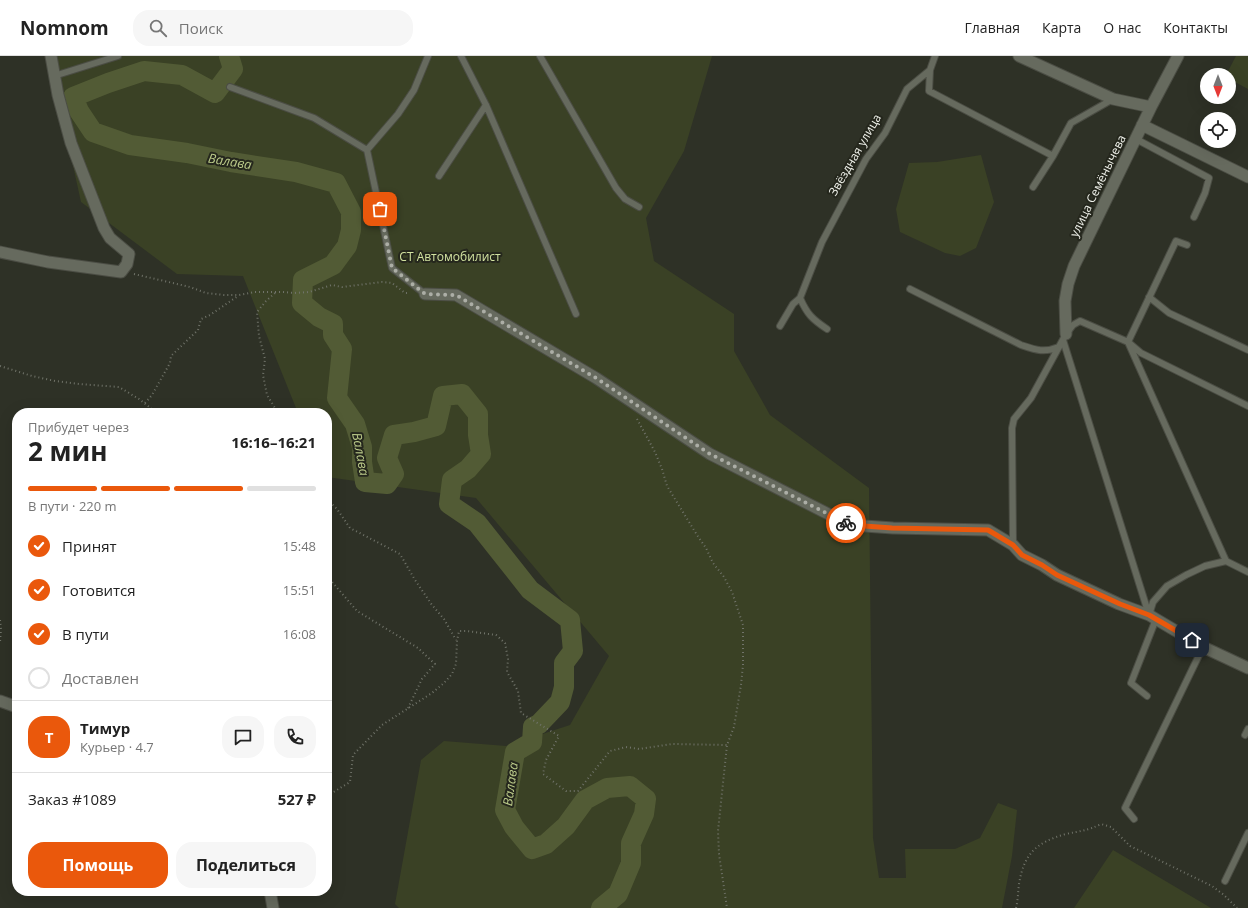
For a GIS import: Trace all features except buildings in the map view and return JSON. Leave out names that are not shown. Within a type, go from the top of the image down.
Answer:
[{"type":"street","points":[[0,252],[48,262],[121,272],[127,264],[129,254],[110,238],[104,228],[71,143],[58,95],[51,56]]},
{"type":"street","points":[[1018,56],[1113,99],[1151,108]]},
{"type":"street","name":"улица Семёнычева","points":[[1064,337],[1065,301],[1068,284],[1074,266],[1142,125],[1178,56]]},
{"type":"street","points":[[1142,125],[1248,177]]},
{"type":"street","points":[[425,294],[456,295],[596,378],[710,454],[850,525],[892,528],[988,530],[1013,545],[1022,555],[1042,565],[1057,575],[1152,617],[1203,647],[1248,668]]},
{"type":"street","points":[[0,701],[12,705]]},
{"type":"street","points":[[271,896],[274,908]]},
{"type":"lane","points":[[54,76],[118,56]]},
{"type":"lane","points":[[367,150],[398,114],[414,90],[428,56]]},
{"type":"lane","points":[[461,56],[486,105],[576,314]]},
{"type":"lane","points":[[540,56],[616,188],[625,199],[639,207]]},
{"type":"lane","points":[[935,56],[930,70],[929,91],[1053,156]]},
{"type":"lane","name":"Звёздная улица","points":[[780,326],[793,304],[800,298],[822,242],[866,159],[885,133],[907,89],[930,70]]},
{"type":"lane","points":[[230,87],[314,118],[367,150],[392,268],[425,294]]},
{"type":"lane","points":[[1033,187],[1053,156],[1071,123],[1113,99]]},
{"type":"lane","points":[[439,176],[486,105]]},
{"type":"lane","points":[[1136,139],[1209,178],[1205,194],[1194,217]]},
{"type":"lane","points":[[1187,245],[1176,241],[1128,342],[1226,561],[1248,572]]},
{"type":"lane","points":[[910,289],[1021,345],[1035,350],[1048,351],[1059,347]]},
{"type":"lane","points":[[1149,297],[1168,313],[1248,350]]},
{"type":"lane","points":[[800,298],[805,310],[813,320],[827,329]]},
{"type":"lane","points":[[1013,545],[1012,428],[1014,418],[1031,398],[1064,337],[1073,325],[1080,321],[1128,342],[1141,353],[1248,406]]},
{"type":"lane","points":[[1064,337],[1152,617]]},
{"type":"lane","points":[[1147,696],[1131,683],[1152,617],[1153,602],[1167,586],[1205,566],[1226,561]]},
{"type":"lane","points":[[1134,820],[1125,808],[1203,647]]},
{"type":"lane","points":[[1225,881],[1248,833]]},
{"type":"path","points":[[121,272],[190,287],[206,293],[224,295],[239,295],[256,292],[294,294],[309,292],[332,285],[342,287],[382,282],[392,283],[405,293],[418,295],[425,294]]},
{"type":"path","points":[[275,408],[268,395],[263,375],[265,359],[259,336],[256,312],[276,292]]},
{"type":"path","points":[[145,403],[152,395],[170,362],[171,356],[198,330],[201,319],[210,315],[239,295]]},
{"type":"path","points":[[0,366],[54,381],[119,387],[139,398],[151,408]]},
{"type":"path","points":[[635,415],[655,452],[667,486],[706,548],[713,564],[724,577],[732,592],[743,625],[743,665],[741,685],[734,727],[727,745],[718,831],[719,854],[727,908]]},
{"type":"path","points":[[332,504],[337,509],[350,528],[400,554],[415,580],[444,619],[457,641]]},
{"type":"path","points":[[332,582],[357,611],[418,648],[435,664],[422,679],[408,709]]},
{"type":"path","points":[[0,620],[2,629],[0,642]]},
{"type":"path","points":[[332,793],[350,782],[353,755],[382,725],[432,693],[452,674],[456,664],[459,631],[496,635],[505,643],[508,659],[507,672],[518,691],[521,712],[559,736],[546,760],[543,774],[566,791],[578,791],[610,751],[626,746],[639,749],[672,744],[727,745]]},
{"type":"path","points":[[1016,908],[1019,883],[1030,853],[1042,842],[1066,834],[1088,830],[1101,824],[1112,827],[1130,846],[1212,886],[1237,908]]},
{"type":"green space","name":"СТ Автомобилист","points":[[49,56],[712,56],[684,151],[646,218],[654,261],[734,314],[734,351],[770,415],[869,488],[873,838],[879,878],[906,878],[905,849],[955,849],[980,838],[998,803],[1017,810],[1012,856],[1002,908],[399,908],[395,904],[421,760],[444,741],[506,746],[570,725],[609,656],[476,498],[332,478],[332,408],[296,408],[243,276],[177,274],[81,202]]},
{"type":"green space","points":[[1236,56],[1248,56],[1248,89],[1236,83],[1236,68],[1230,68]]},
{"type":"green space","points":[[981,155],[994,202],[976,248],[960,256],[945,253],[900,232],[896,209],[909,163],[937,162]]},
{"type":"green space","points":[[1113,850],[1211,908],[1074,908]]},
{"type":"waterway","name":"Валава","points":[[229,56],[233,69],[215,93],[182,75],[144,71],[73,97],[79,111],[93,132],[130,145],[187,153],[231,162],[296,172],[336,183],[351,212],[351,230],[347,246],[333,265],[303,280],[302,303],[319,317],[333,324],[333,335],[342,349],[337,398],[355,424],[362,447],[362,462],[365,482],[387,484],[394,474],[387,458],[394,435],[414,432],[436,426],[443,396],[462,394],[478,414],[478,435],[481,454],[468,469],[452,480],[449,504],[477,523],[530,590],[570,620],[573,651],[564,663],[564,687],[560,702],[539,724],[533,727],[532,742],[515,752],[505,810],[514,827],[532,849],[546,844],[566,826],[585,800],[607,788],[630,786],[646,799],[644,814],[631,843],[631,863],[618,894],[601,908]]},
{"type":"way so far","points":[[380,209],[392,268],[425,294],[456,295],[596,378],[710,454],[846,523]]},
{"type":"route","points":[[846,523],[850,525],[892,528],[988,530],[1013,545],[1022,555],[1042,565],[1057,575],[1120,604],[1149,615],[1192,640]]}]
